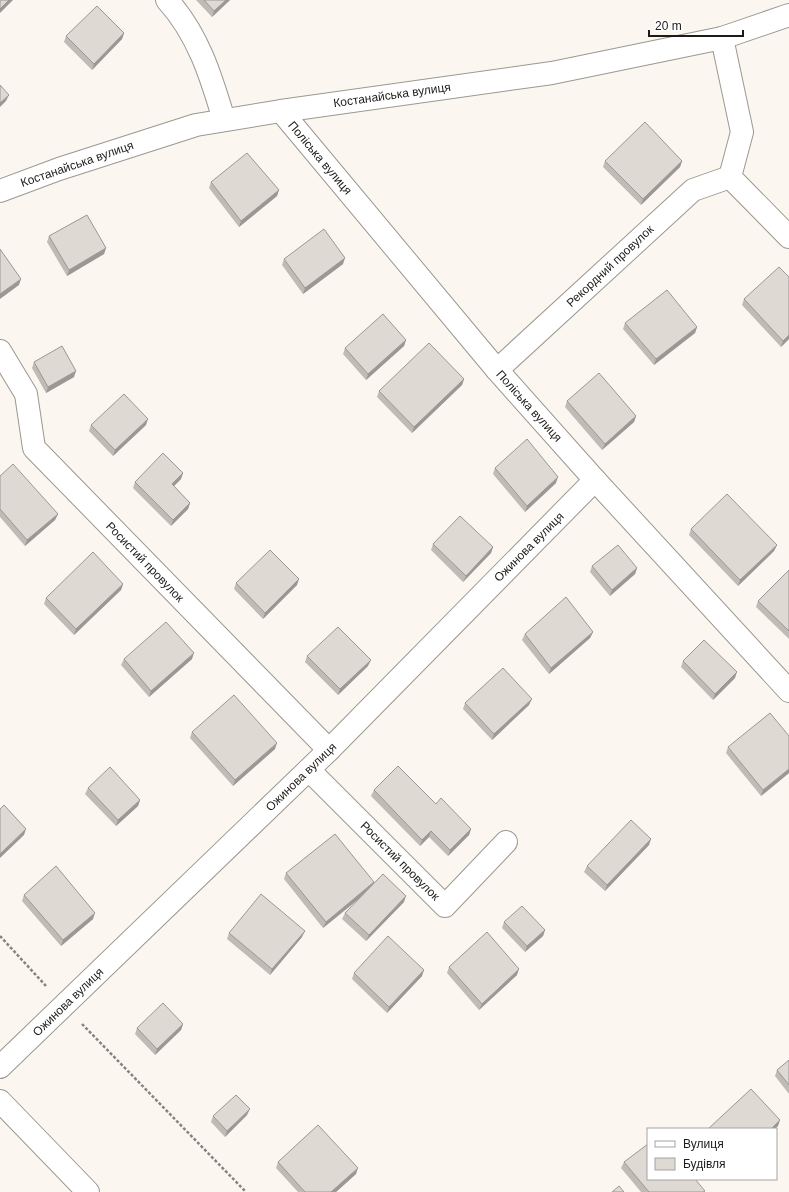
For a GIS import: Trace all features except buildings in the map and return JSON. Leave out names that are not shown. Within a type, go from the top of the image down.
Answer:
[{"type":"street","points":[[167,0],[193,34],[204,57],[224,120]]},
{"type":"street","name":"Костанайська вулиця","points":[[0,191],[59,169],[180,130],[224,120],[552,73],[722,38],[789,15]]},
{"type":"street","points":[[722,38],[742,132],[730,177],[789,237]]},
{"type":"street","name":"Поліська вулиця","points":[[281,111],[497,370],[595,480],[789,691]]},
{"type":"street","name":"Рекордний провулок","points":[[497,370],[693,190],[730,177]]},
{"type":"street","name":"Росистий провулок","points":[[0,351],[26,394],[34,448],[329,750]]},
{"type":"street","name":"Ожинова вулиця","points":[[0,1067],[309,770],[595,480]]},
{"type":"street","name":"Росистий провулок","points":[[309,770],[446,906],[506,842]]},
{"type":"street","points":[[0,1101],[88,1192]]},
{"type":"path","points":[[0,936],[65,1006],[246,1192]]}]
